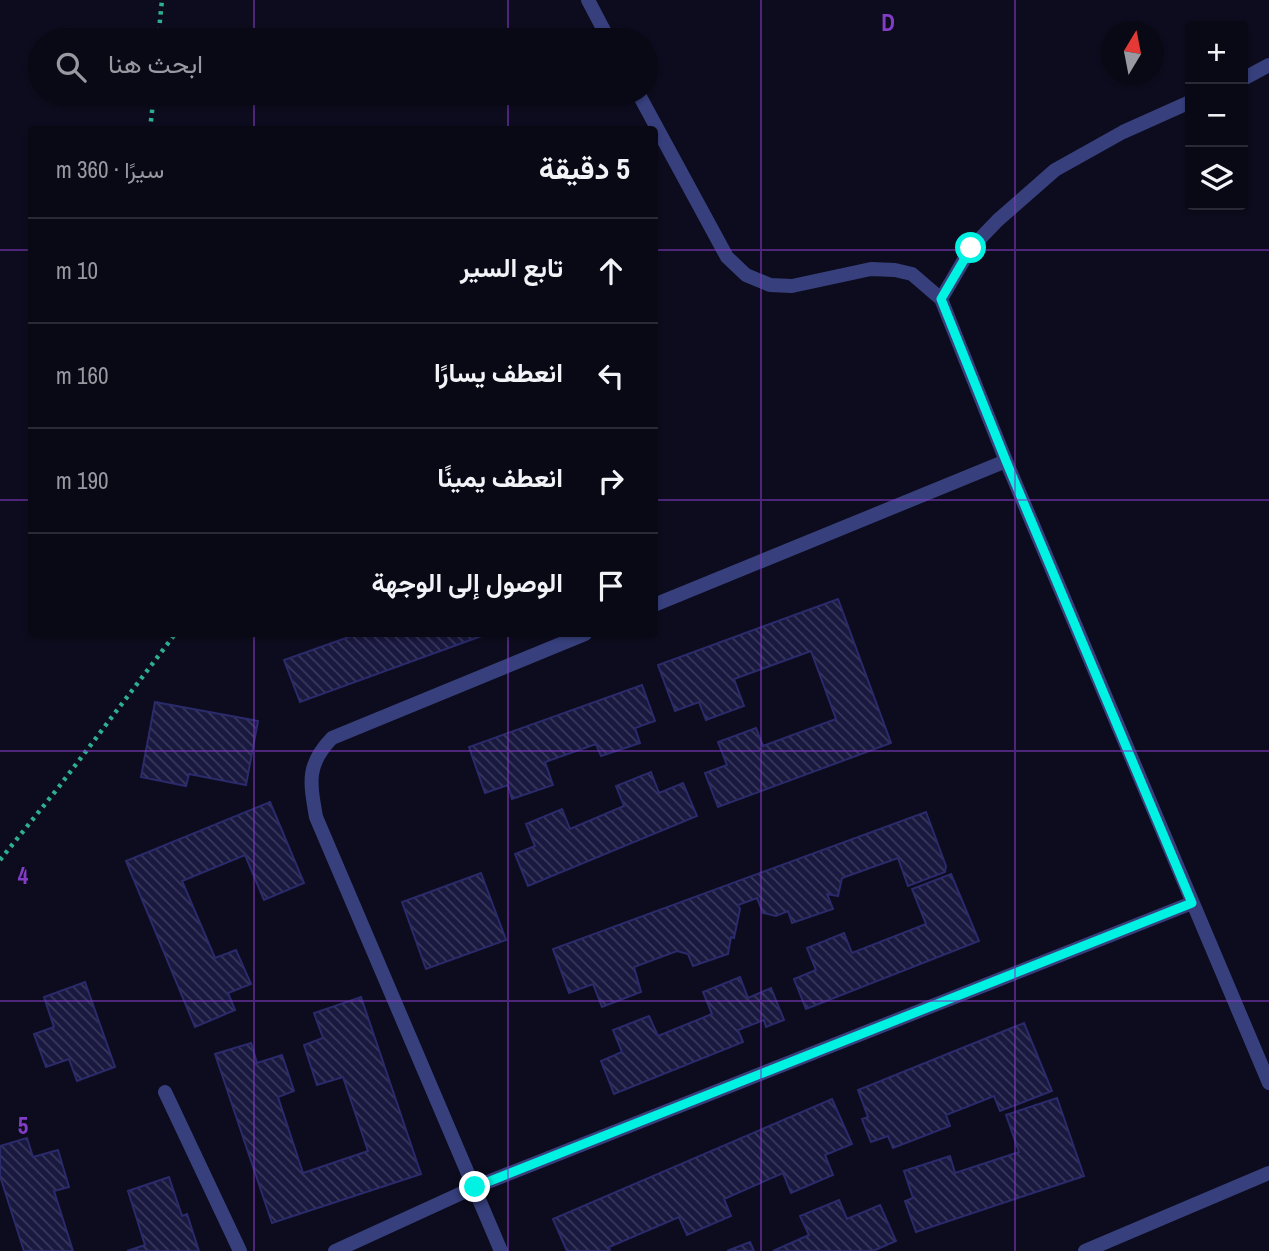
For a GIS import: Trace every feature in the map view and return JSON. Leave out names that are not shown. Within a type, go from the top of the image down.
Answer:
[{"type":"street","points":[[588,0],[603,28]]},
{"type":"street","points":[[1248,76],[1269,65]]},
{"type":"street","points":[[941,299],[971,248],[998,220],[1055,170],[1123,132],[1185,104]]},
{"type":"street","points":[[645,105],[656,126]]},
{"type":"street","points":[[658,130],[727,257],[746,275],[770,285],[792,286],[871,269],[895,270],[912,274],[941,299],[1006,461],[1269,1083]]},
{"type":"street","points":[[658,603],[1006,461]]},
{"type":"street","points":[[501,1251],[316,817],[311,772],[318,752],[332,738],[578,637]]},
{"type":"street","points":[[335,1251],[475,1187],[1192,903]]},
{"type":"street","points":[[165,1092],[240,1251]]},
{"type":"street","points":[[1085,1251],[1269,1172]]},
{"type":"path","points":[[160,28],[162,0]]},
{"type":"path","points":[[150,126],[152,105]]},
{"type":"path","points":[[0,860],[173,637]]},
{"type":"building","points":[[838,599],[891,743],[718,807],[705,773],[727,765],[718,742],[756,728],[763,746],[836,719],[811,651],[734,679],[744,706],[706,720],[699,702],[675,711],[658,665]]},
{"type":"building","points":[[349,637],[479,637],[300,702],[284,660]]},
{"type":"building","points":[[642,685],[655,721],[635,728],[640,743],[601,756],[596,744],[545,762],[553,785],[512,799],[508,785],[485,793],[469,747]]},
{"type":"building","points":[[155,702],[258,721],[246,785],[189,774],[186,786],[141,777]]},
{"type":"building","points":[[651,772],[659,793],[683,783],[697,816],[528,886],[515,854],[535,846],[526,824],[562,809],[570,829],[624,806],[616,786]]},
{"type":"building","points":[[270,802],[304,883],[264,900],[245,855],[182,881],[215,958],[236,950],[251,984],[228,993],[235,1010],[195,1027],[126,861]]},
{"type":"building","points":[[926,812],[946,866],[945,872],[908,886],[898,858],[842,878],[838,896],[827,894],[833,909],[792,923],[788,911],[776,916],[763,913],[757,898],[738,905],[740,909],[728,954],[693,966],[688,954],[677,951],[634,967],[641,992],[602,1007],[593,984],[569,993],[553,949]]},
{"type":"building","points":[[481,873],[506,940],[426,969],[402,902]]},
{"type":"building","points":[[951,874],[979,941],[806,1009],[794,979],[816,970],[807,948],[844,933],[852,953],[926,924],[912,889]]},
{"type":"building","points":[[740,977],[748,998],[771,988],[784,1020],[766,1027],[764,1020],[738,1030],[743,1042],[614,1094],[601,1061],[622,1052],[613,1030],[649,1016],[658,1036],[712,1014],[703,992]]},
{"type":"building","points":[[85,982],[115,1067],[77,1081],[69,1059],[46,1067],[34,1034],[54,1027],[44,997]]},
{"type":"building","points":[[361,997],[421,1174],[272,1223],[215,1054],[251,1043],[257,1063],[282,1055],[294,1091],[278,1097],[303,1173],[368,1151],[343,1077],[317,1085],[304,1045],[323,1038],[314,1013]]},
{"type":"building","points":[[1024,1023],[1052,1091],[1000,1111],[994,1096],[946,1115],[950,1126],[893,1148],[888,1136],[871,1142],[862,1119],[868,1117],[858,1090]]},
{"type":"building","points":[[1057,1098],[1084,1176],[916,1232],[905,1201],[913,1198],[904,1171],[950,1156],[955,1173],[1019,1152],[1006,1115]]},
{"type":"building","points":[[832,1099],[852,1144],[825,1155],[833,1175],[791,1193],[783,1173],[724,1199],[731,1216],[687,1235],[679,1217],[609,1247],[610,1251],[567,1251],[553,1219]]},
{"type":"building","points":[[27,1138],[33,1157],[58,1150],[69,1187],[54,1191],[73,1251],[24,1251],[0,1176],[0,1146]]},
{"type":"building","points":[[169,1177],[182,1216],[187,1214],[199,1251],[127,1251],[145,1245],[128,1191]]},
{"type":"building","points":[[839,1200],[847,1219],[880,1205],[896,1241],[873,1251],[773,1251],[809,1235],[800,1216]]},
{"type":"building","points":[[750,1242],[754,1251],[727,1251]]},
{"type":"route","points":[[475,1187],[1192,903],[961,353],[941,299],[971,248]]}]
